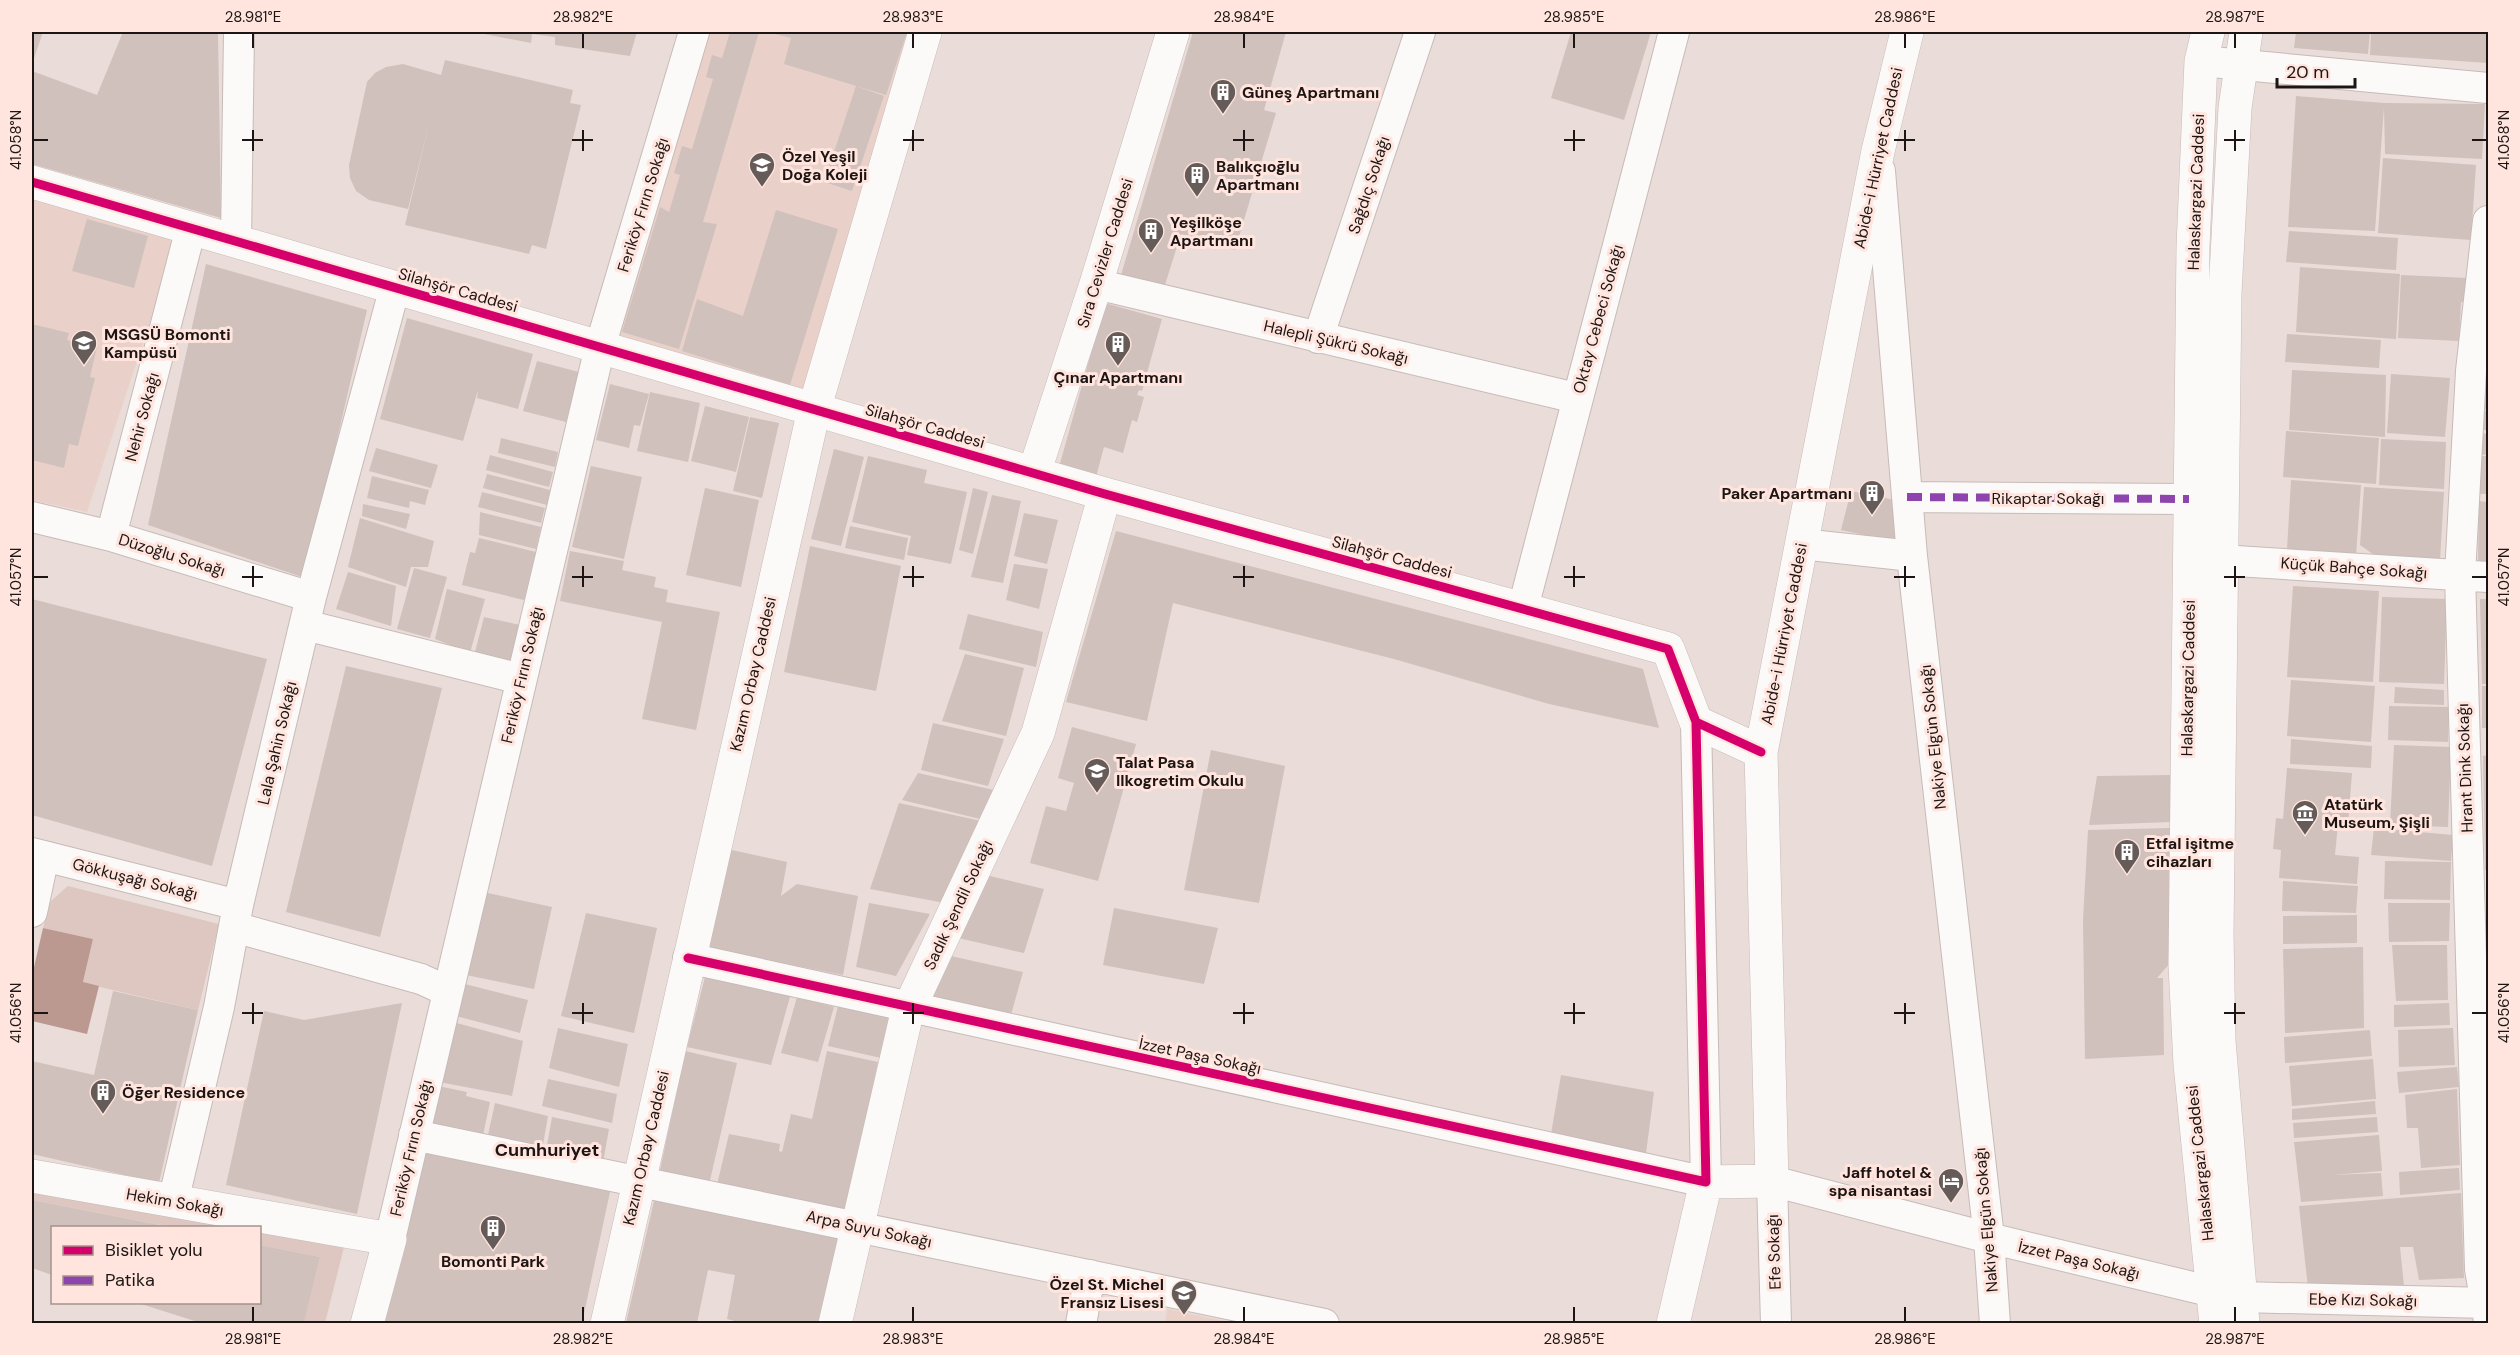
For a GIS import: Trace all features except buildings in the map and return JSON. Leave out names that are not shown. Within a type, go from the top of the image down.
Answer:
[{"type":"street","points":[[236,240],[239,32]]},
{"type":"street","name":"Feriköy Fırın Sokağı","points":[[367,1323],[390,1239],[600,347],[694,32]]},
{"type":"street","name":"Kazım Orbay Caddesi","points":[[607,1323],[814,410],[925,32]]},
{"type":"street","name":"Sıra Cevizler Caddesi","points":[[1034,473],[1096,284],[1173,32]]},
{"type":"street","name":"Sağdıç Sokağı","points":[[1318,338],[1420,32]]},
{"type":"street","name":"Oktay Cebeci Sokağı","points":[[1523,608],[1674,32]]},
{"type":"street","name":"Abide-i Hürriyet Caddesi","points":[[1772,1181],[1761,752],[1878,151],[1907,32]]},
{"type":"street","points":[[2205,46],[2243,47],[2488,88]]},
{"type":"street","name":"Halaskargazi Caddesi","points":[[2205,46],[2194,212],[2185,966],[2190,1064],[2232,1304]]},
{"type":"street","name":"Halaskargazi Caddesi","points":[[2216,1323],[2232,1304],[2219,1041],[2217,921],[2220,560],[2227,245],[2243,47]]},
{"type":"street","name":"Nakiye Elgün Sokağı","points":[[1878,151],[1912,556],[1989,1238],[1995,1323]]},
{"type":"street","name":"Silahşör Caddesi","points":[[32,182],[1105,494],[1668,650],[1696,722]]},
{"type":"street","name":"Hrant Dink Sokağı","points":[[2488,221],[2471,371],[2480,1269],[2488,1306]]},
{"type":"street","name":"Nehir Sokağı","points":[[111,536],[191,228]]},
{"type":"street","name":"Halepli Şükrü Sokağı","points":[[1096,284],[1576,399]]},
{"type":"street","name":"Lala Şahin Sokağı","points":[[172,1202],[219,1007],[236,916],[308,611],[395,287]]},
{"type":"street","name":"Sadık Şendil Sokağı","points":[[835,1323],[910,1007],[1038,733],[1105,494]]},
{"type":"street","name":"Rikaptar Sokağı","points":[[1907,497],[2189,499]]},
{"type":"street","name":"Düzoğlu Sokağı","points":[[32,517],[111,536],[308,611],[521,679]]},
{"type":"street","points":[[1802,544],[1912,556]]},
{"type":"street","name":"Küçük Bahçe Sokağı","points":[[2220,560],[2474,576]]},
{"type":"street","points":[[1673,1323],[1706,1182],[1696,722],[1761,752]]},
{"type":"street","points":[[32,912],[38,854]]},
{"type":"street","name":"Gökkuşağı Sokağı","points":[[38,854],[236,916],[421,979],[447,991]]},
{"type":"street","name":"İzzet Paşa Sokağı","points":[[688,958],[1706,1182]]},
{"type":"street","name":"Arpa Suyu Sokağı","points":[[414,1135],[1324,1323]]},
{"type":"street","name":"Hekim Sokağı","points":[[32,1176],[390,1239]]},
{"type":"street","points":[[1706,1182],[1772,1181]]},
{"type":"street","name":"İzzet Paşa Sokağı","points":[[1772,1181],[2232,1304]]},
{"type":"street","name":"Efe Sokağı","points":[[1772,1181],[1776,1323]]},
{"type":"street","points":[[1081,1323],[1090,1275]]},
{"type":"street","name":"Ebe Kızı Sokağı","points":[[2232,1304],[2488,1306]]},
{"type":"shaded area","name":"Özel Yeşil Doğa Koleji","points":[[703,32],[915,32],[804,399],[612,344]]},
{"type":"shaded area","name":"MSGSÜ Bomonti Kampüsü","points":[[32,191],[180,232],[87,512],[32,500]]},
{"type":"shaded area","points":[[68,886],[219,924],[198,1010],[83,983],[93,939],[43,928],[51,901]]},
{"type":"shaded area","points":[[43,928],[93,939],[83,982],[99,986],[87,1034],[32,1021],[32,976]]},
{"type":"shaded area","points":[[32,1181],[245,1226],[166,1226],[32,1200]]},
{"type":"shaded area","points":[[261,1230],[344,1247],[325,1323],[304,1322],[320,1257],[261,1245]]},
{"type":"shaded area","name":"Özel St. Michel Fransız Lisesi","points":[[1167,1309],[1235,1323],[1165,1324]]},
{"type":"marked path","points":[[1907,497],[2189,499]]},
{"type":"cycle path","points":[[32,182],[1105,494],[1668,649],[1696,722],[1761,752]]},
{"type":"cycle path","points":[[688,958],[1706,1182],[1696,722]]},
{"type":"place","name":"Güneş Apartmanı","points":[[1223,115]]},
{"type":"place","name":"Özel Yeşil Doğa Koleji","points":[[762,188]]},
{"type":"place","name":"Balıkçıoğlu Apartmanı","points":[[1197,198]]},
{"type":"place","name":"Yeşilköşe Apartmanı","points":[[1151,254]]},
{"type":"place","name":"MSGSÜ Bomonti Kampüsü","points":[[84,366]]},
{"type":"place","name":"Çınar Apartmanı","points":[[1118,367]]},
{"type":"place","name":"Paker Apartmanı","points":[[1872,516]]},
{"type":"place","name":"Talat Pasa Ilkogretim Okulu","points":[[1097,794]]},
{"type":"place","name":"Atatürk Museum, Şişli","points":[[2305,836]]},
{"type":"place","name":"Etfal işitme cihazları","points":[[2127,875]]},
{"type":"place","name":"Öğer Residence","points":[[103,1115]]},
{"type":"place","name":"Jaff hotel & spa nisantasi","points":[[1951,1204]]},
{"type":"place","name":"Bomonti Park","points":[[493,1251]]},
{"type":"place","name":"Özel St. Michel Fransız Lisesi","points":[[1184,1316]]},
{"type":"district","name":"Cumhuriyet","points":[[547,1150]]}]
